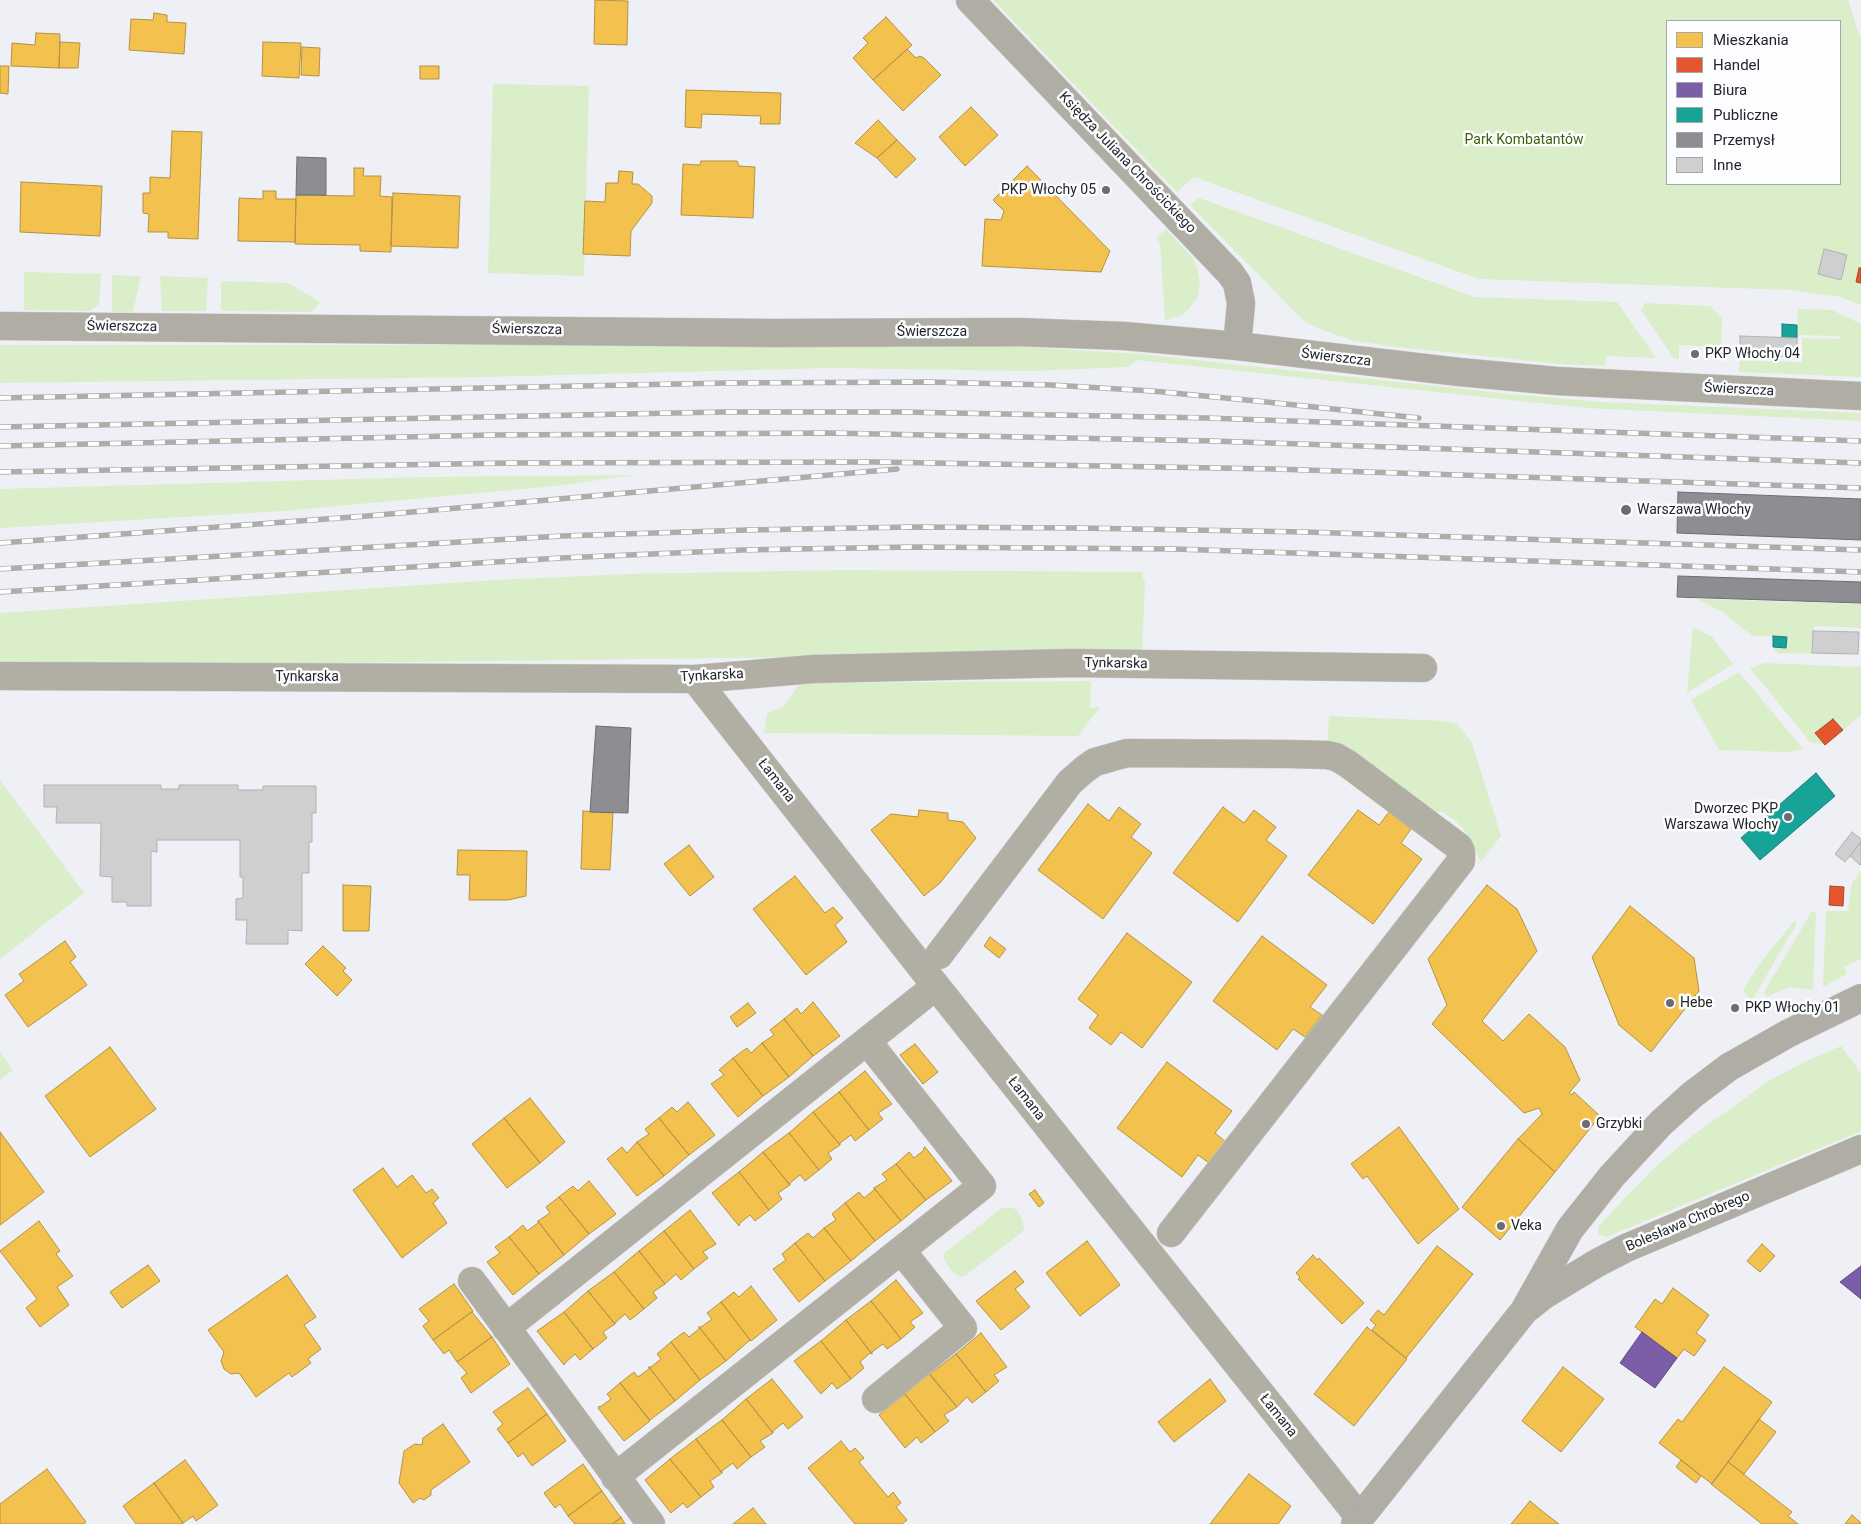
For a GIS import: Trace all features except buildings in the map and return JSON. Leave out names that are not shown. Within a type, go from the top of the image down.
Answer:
[{"type":"street","name":"Księdza Juliana Chrościckiego","points":[[970,0],[1230,272],[1237,283],[1241,303],[1237,346]]},
{"type":"street","name":"Świerszcza","points":[[0,326],[775,333],[1018,332],[1124,336],[1237,346],[1459,372],[1557,381],[1861,396]]},
{"type":"street","name":"Tynkarska","points":[[0,676],[695,679],[814,669],[1072,663],[1423,668]]},
{"type":"street","name":"Łamana","points":[[695,679],[1357,1521]]},
{"type":"street","points":[[939,955],[1070,782],[1085,768],[1096,762],[1127,753],[1288,754],[1336,757],[1459,847],[1461,861],[1171,1233]]},
{"type":"street","points":[[506,1328],[936,986]]},
{"type":"street","name":"Bolesława Chrobrego","points":[[1357,1521],[1524,1310],[1570,1229],[1612,1176],[1661,1123],[1729,1067],[1829,1012],[1861,998]]},
{"type":"street","points":[[1829,1012],[1861,1016]]},
{"type":"street","points":[[615,1477],[982,1186],[867,1041]]},
{"type":"street","name":"Bolesława Chrobrego","points":[[1524,1310],[1544,1295],[1597,1262],[1626,1248],[1861,1149]]},
{"type":"street","points":[[876,1399],[962,1328],[901,1250]]},
{"type":"street","points":[[472,1281],[651,1524]]},
{"type":"green space","name":"Park Kombatantów","points":[[993,0],[1848,0],[1861,40],[1861,305],[1841,297],[1791,290],[1479,279],[1194,177],[1177,192]]},
{"type":"green space","points":[[493,84],[589,86],[584,276],[488,273]]},
{"type":"green space","points":[[1199,198],[1475,297],[1617,302],[1656,358],[1606,356],[1605,366],[1561,364],[1387,346],[1351,340],[1307,323],[1298,315],[1190,205]]},
{"type":"green space","points":[[1166,229],[1192,257],[1197,267],[1200,283],[1197,298],[1188,310],[1182,315],[1165,320],[1160,243],[1156,238]]},
{"type":"green space","points":[[24,272],[101,274],[99,304],[90,311],[24,310]]},
{"type":"green space","points":[[112,275],[141,276],[133,312],[112,312]]},
{"type":"green space","points":[[160,276],[208,278],[206,311],[162,311]]},
{"type":"green space","points":[[221,281],[288,283],[320,302],[312,312],[221,311]]},
{"type":"green space","points":[[1645,303],[1710,306],[1722,318],[1721,347],[1679,345],[1679,359],[1674,359],[1641,310]]},
{"type":"green space","points":[[1798,309],[1832,310],[1861,324],[1861,377],[1739,372],[1740,360],[1802,362],[1802,338],[1840,339],[1840,336],[1797,335]]},
{"type":"green space","points":[[0,345],[928,345],[1030,347],[1139,354],[1510,394],[1603,402],[1861,413],[1861,421],[1586,408],[1137,360],[1128,367],[1030,371],[830,368],[486,377],[0,383]]},
{"type":"green space","points":[[635,475],[555,486],[283,511],[0,528],[0,489],[424,477]]},
{"type":"green space","points":[[843,570],[1143,572],[1143,580],[1145,581],[1142,653],[0,667],[0,613],[496,580],[628,574]]},
{"type":"green space","points":[[1697,599],[1861,604],[1861,628],[1814,626],[1813,631],[1813,653],[1858,655],[1777,653],[1773,647],[1786,648],[1787,637],[1752,636],[1724,613]]},
{"type":"green space","points":[[1693,627],[1712,637],[1733,664],[1687,693]]},
{"type":"green space","points":[[1765,663],[1861,667],[1861,715],[1843,730],[1833,719],[1815,733],[1825,745],[1810,742],[1750,668]]},
{"type":"green space","points":[[1739,672],[1803,749],[1787,752],[1719,750],[1691,700]]},
{"type":"green space","points":[[1091,681],[1090,708],[1100,707],[1078,736],[764,733],[767,714],[785,705],[798,686],[815,683]]},
{"type":"green space","points":[[1329,716],[1444,721],[1457,724],[1472,743],[1501,836],[1481,862],[1465,831],[1456,821],[1442,812],[1430,812],[1327,748]]},
{"type":"green space","points":[[0,780],[84,893],[0,959]]},
{"type":"green space","points":[[1861,871],[1861,959],[1844,967],[1847,974],[1823,987],[1826,911],[1848,911],[1852,883]]},
{"type":"green space","points":[[1812,911],[1816,913],[1813,990],[1790,987],[1767,997],[1764,992]]},
{"type":"green space","points":[[1794,921],[1797,923],[1754,997],[1750,999],[1743,990],[1758,966]]},
{"type":"green space","points":[[1841,1046],[1861,1073],[1861,1131],[1606,1237],[1598,1234],[1599,1226],[1624,1199],[1656,1166],[1692,1136],[1769,1081],[1808,1060]]},
{"type":"green space","points":[[0,1052],[13,1070],[0,1080]]},
{"type":"green space","points":[[1002,1208],[1013,1208],[1018,1211],[1024,1229],[965,1276],[958,1276],[951,1270],[944,1259],[944,1253]]},
{"type":"railway","points":[[0,398],[725,383],[926,382],[1051,385],[1152,391],[1419,418]]},
{"type":"railway","points":[[0,427],[723,412],[903,412],[1207,418],[1861,441]]},
{"type":"railway","points":[[0,446],[493,435],[830,433],[1212,441],[1861,463]]},
{"type":"railway","points":[[0,472],[507,463],[875,462],[1274,469],[1861,488]]},
{"type":"railway","points":[[0,543],[367,516],[897,469]]},
{"type":"railway","points":[[0,569],[562,536],[911,527],[1305,532],[1861,550]]},
{"type":"railway","points":[[0,592],[561,558],[742,550],[912,547],[1174,549],[1861,572]]},
{"type":"place","name":"PKP Włochy 05","points":[[1106,190]]},
{"type":"place","name":"PKP Włochy 04","points":[[1695,354]]},
{"type":"place","name":"Warszawa Włochy","points":[[1626,510]]},
{"type":"place","name":"Dworzec PKP Warszawa Włochy","points":[[1788,817]]},
{"type":"place","name":"Hebe","points":[[1670,1003]]},
{"type":"place","name":"PKP Włochy 01","points":[[1735,1008]]},
{"type":"place","name":"Grzybki","points":[[1586,1124]]},
{"type":"place","name":"Veka","points":[[1501,1226]]}]
